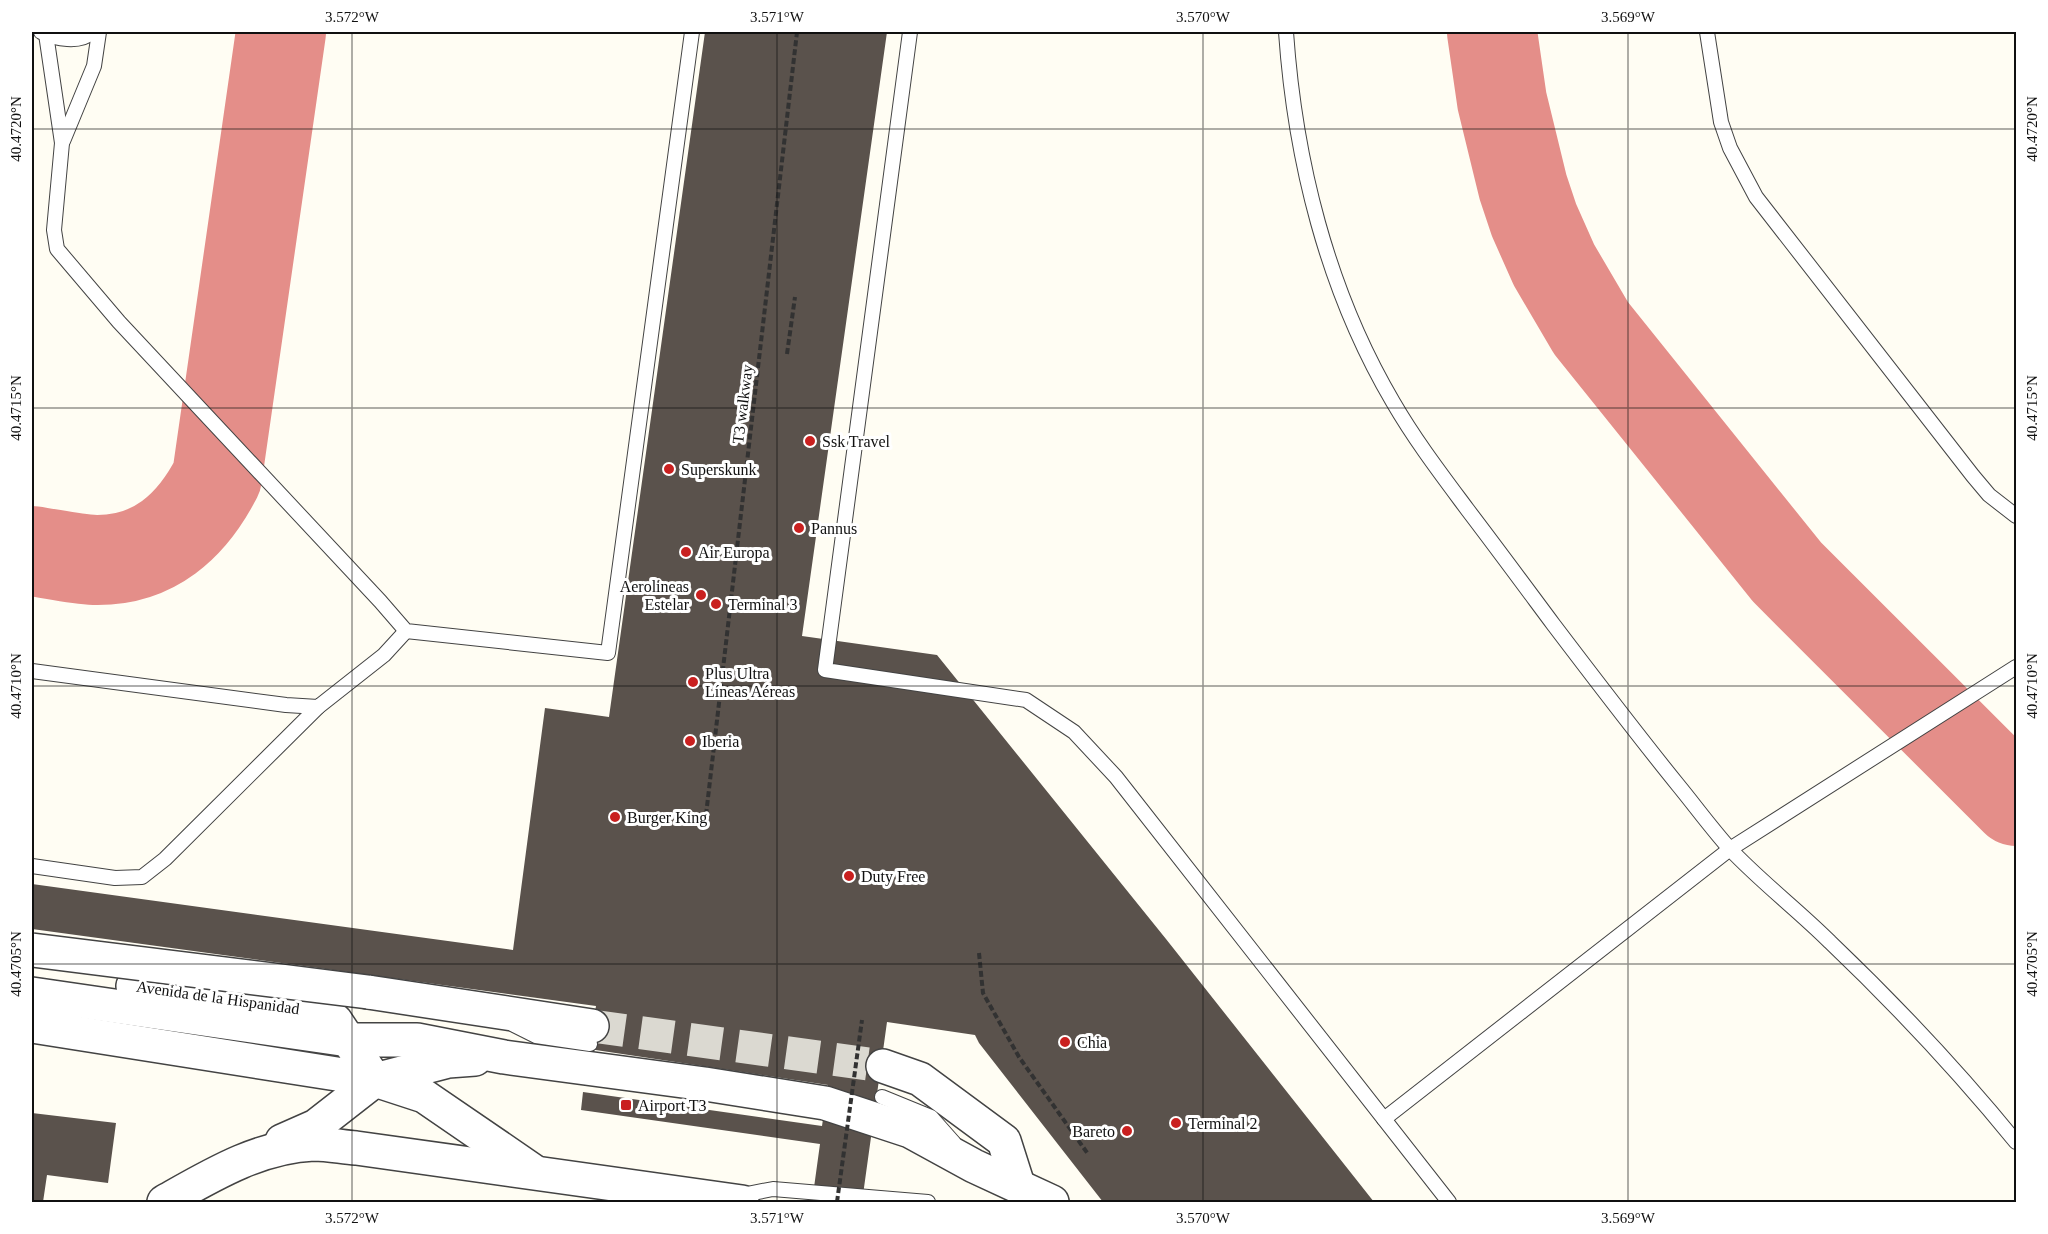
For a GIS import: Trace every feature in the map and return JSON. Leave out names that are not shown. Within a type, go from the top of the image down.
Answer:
[{"type":"street","points":[[32,950],[368,992],[485,1010],[591,1035]]},
{"type":"street","name":"Avenida de la Hispanidad","points":[[32,972],[302,1007],[335,1020],[375,1080]]},
{"type":"street","points":[[32,994],[348,1040],[417,1040],[504,1057],[825,1102],[910,1131],[1027,1194],[1052,1203]]},
{"type":"street","points":[[32,1026],[375,1080],[424,1096],[536,1173]]},
{"type":"street","points":[[164,1203],[223,1168],[316,1126],[375,1080],[448,1061],[504,1057]]},
{"type":"street","points":[[882,1082],[920,1079],[1004,1142],[1027,1194]]},
{"type":"street","points":[[223,1168],[282,1148],[315,1144],[536,1173],[613,1189],[732,1201]]},
{"type":"lane","points":[[93,32],[87,37],[69,39],[43,33],[62,143],[54,230],[57,249],[119,322],[406,631],[608,653],[692,32]]},
{"type":"lane","points":[[62,143],[94,66],[99,32]]},
{"type":"lane","points":[[910,32],[825,670],[1026,700],[1074,732],[1116,777],[1449,1203]]},
{"type":"lane","points":[[1286,32],[1289,81],[1297,131],[1314,206],[1330,262],[1360,340],[1393,403],[1434,464],[1616,708],[1730,849],[1830,941],[1882,993],[1991,1111],[2016,1142]]},
{"type":"lane","points":[[1707,32],[1721,122],[1730,148],[1756,197],[1973,476],[1989,495],[2016,516]]},
{"type":"lane","points":[[32,866],[115,878],[142,877],[165,859],[318,707],[384,655],[406,631]]},
{"type":"lane","points":[[1384,1119],[1730,849],[2016,667]]},
{"type":"lane","points":[[32,670],[286,705],[318,707]]},
{"type":"lane","points":[[882,1082],[931,1117],[974,1166]]},
{"type":"lane","points":[[732,1201],[773,1189],[928,1203]]},
{"type":"path","name":"T3 walkway","points":[[706,815],[797,32]]},
{"type":"path","points":[[787,354],[795,297]]},
{"type":"path","points":[[979,953],[983,993],[1019,1057],[1088,1154]]},
{"type":"path","points":[[837,1203],[862,1020]]},
{"type":"building","name":"Terminal 3","points":[[705,32],[887,32],[802,636],[937,655],[1374,1202],[1103,1202],[975,1035],[887,1022],[862,1202],[812,1202],[820,1144],[581,1110],[583,1092],[822,1126],[828,1085],[589,1049],[596,1006],[32,929],[32,884],[513,950],[545,708],[609,717]]},
{"type":"building","points":[[32,1113],[116,1123],[108,1183],[47,1175],[43,1202],[32,1202]]},
{"type":"taxiway","points":[[32,551],[95,560],[116,559],[153,547],[169,537],[196,511],[217,477],[281,32]]},
{"type":"taxiway","points":[[1492,32],[1502,101],[1523,187],[1534,220],[1554,265],[1591,328],[1787,572],[2016,801]]},
{"type":"tunnel","points":[[592,1026],[883,1066]]},
{"type":"place","name":"Ssk Travel","points":[[810,441]]},
{"type":"place","name":"Superskunk","points":[[669,469]]},
{"type":"place","name":"Pannus","points":[[799,528]]},
{"type":"place","name":"Air Europa","points":[[686,552]]},
{"type":"place","name":"Aerolineas Estelar","points":[[701,595]]},
{"type":"place","name":"Terminal 3","points":[[716,604]]},
{"type":"place","name":"Plus Ultra Líneas Aéreas","points":[[693,682]]},
{"type":"place","name":"Iberia","points":[[690,741]]},
{"type":"place","name":"Burger King","points":[[615,817]]},
{"type":"place","name":"Duty Free","points":[[849,876]]},
{"type":"place","name":"Chia","points":[[1065,1042]]},
{"type":"place","name":"Airport T3","points":[[626,1105]]},
{"type":"place","name":"Terminal 2","points":[[1176,1123]]},
{"type":"place","name":"Bareto","points":[[1127,1131]]}]
